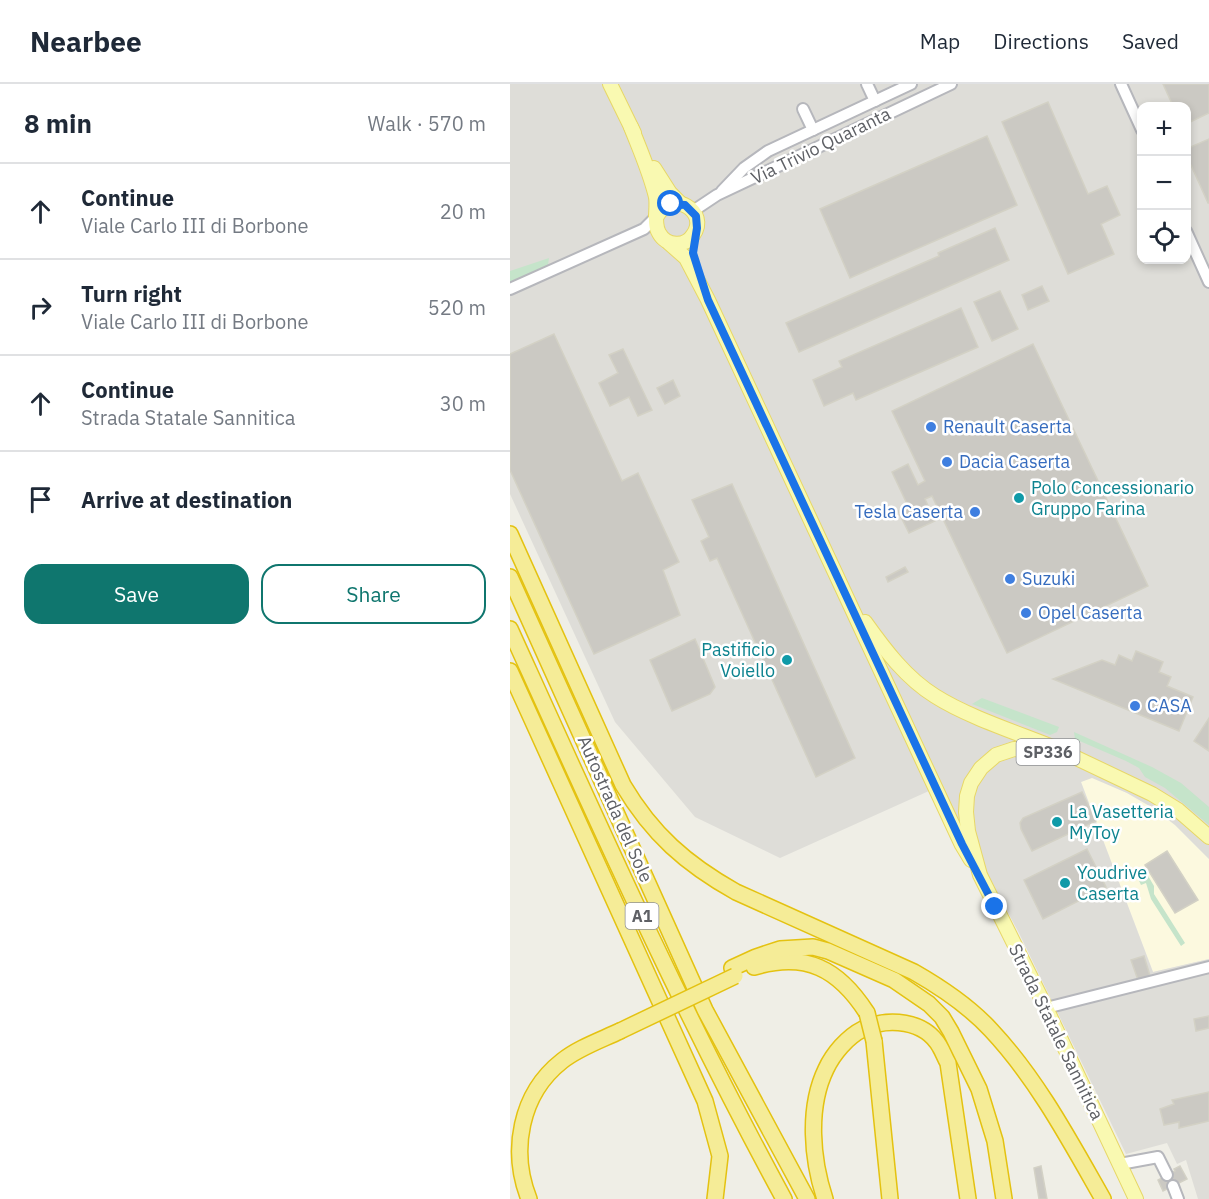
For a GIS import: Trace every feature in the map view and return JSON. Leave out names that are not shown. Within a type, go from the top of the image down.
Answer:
[{"type":"highway","points":[[510,534],[623,785],[651,826],[673,849],[712,878],[736,892],[914,972],[942,988],[968,1008],[990,1028],[1026,1072],[1074,1148],[1102,1199]]},
{"type":"highway","name":"Autostrada del Sole","points":[[510,577],[705,1010],[807,1199]]},
{"type":"highway","name":"Autostrada del Sole","points":[[510,629],[631,893],[747,1130],[784,1199]]},
{"type":"highway","points":[[510,670],[705,1101],[720,1156],[715,1199]]},
{"type":"highway","points":[[510,1132],[520,1099],[528,1083],[555,1055],[733,972],[756,957],[780,949],[813,947],[828,951],[887,977],[916,993],[942,1017],[979,1089],[995,1141],[1004,1199]]},
{"type":"highway","points":[[733,972],[771,962],[790,960],[824,969],[840,980],[857,997],[867,1013],[874,1041],[890,1199]]},
{"type":"highway","points":[[825,1199],[817,1173],[814,1151],[818,1093],[826,1069],[847,1040],[863,1029],[882,1023],[904,1022],[928,1034],[940,1045],[948,1063],[968,1199]]},
{"type":"highway","points":[[529,1199],[519,1173],[517,1144],[521,1120],[532,1093],[562,1060],[619,1027]]},
{"type":"highway","points":[[510,1165],[519,1199]]},
{"type":"main road","name":"SP336","points":[[610,84],[662,183],[680,203],[693,211],[697,222],[693,253],[708,300]]},
{"type":"main road","name":"SP336","points":[[631,127],[654,187],[657,229],[666,241],[686,258],[708,300],[962,844],[980,875]]},
{"type":"main road","points":[[657,216],[667,206],[680,203]]},
{"type":"main road","points":[[666,241],[681,244],[695,234]]},
{"type":"main road","name":"SP336","points":[[843,588],[883,647],[905,671],[935,696],[975,716],[1070,755]]},
{"type":"main road","name":"Strada Statale Sannitica","points":[[1136,1199],[980,875],[968,831],[966,812],[971,783],[981,768],[996,755],[1014,749],[1070,755],[1152,794],[1178,810],[1209,837]]},
{"type":"street","points":[[867,84],[875,100]]},
{"type":"street","points":[[717,195],[761,156],[813,129],[911,84]]},
{"type":"street","name":"Via Trivio Quaranta","points":[[693,211],[717,195],[951,84]]},
{"type":"street","points":[[1121,84],[1137,119]]},
{"type":"street","points":[[803,109],[813,129]]},
{"type":"street","points":[[510,289],[649,226],[657,216]]},
{"type":"street","points":[[628,236],[649,233],[666,241]]},
{"type":"street","points":[[1191,242],[1209,282]]},
{"type":"street","points":[[1046,1008],[1209,967]]},
{"type":"street","points":[[1120,1164],[1158,1157],[1167,1175]]},
{"type":"street","points":[[1173,1186],[1178,1199]]},
{"type":"shaded area","points":[[510,84],[1209,84],[1209,859],[1175,825],[1153,808],[1127,793],[1092,778],[1081,782],[1153,972],[1209,959],[1209,1199],[1198,1199],[1186,1160],[1177,1164],[1167,1143],[1126,1154],[1019,933],[940,786],[780,858],[695,817],[615,722],[510,494]]},
{"type":"shaded area","points":[[1092,777],[1153,808],[1175,825],[1209,859],[1209,959],[1153,972],[1081,782]]},
{"type":"green space","points":[[549,258],[548,265],[510,282],[510,271]]},
{"type":"green space","points":[[982,698],[1059,727],[1057,732],[1050,735],[972,704]]},
{"type":"green space","points":[[1074,732],[1152,767],[1181,783],[1209,807],[1209,825],[1165,788],[1145,777],[1139,768],[1075,739]]},
{"type":"green space","points":[[1144,869],[1154,886],[1154,894],[1185,943],[1181,946],[1151,899],[1146,883],[1141,885],[1136,874]]},
{"type":"building","points":[[1163,84],[1209,84],[1209,113],[1191,122],[1191,102],[1171,102]]},
{"type":"building","points":[[1048,102],[1088,194],[1107,186],[1120,215],[1101,224],[1114,254],[1068,274],[1002,122]]},
{"type":"building","points":[[987,136],[1017,205],[850,278],[820,209]]},
{"type":"building","points":[[1209,139],[1209,203],[1191,165],[1191,147]]},
{"type":"building","points":[[995,228],[1009,260],[799,352],[786,323],[939,256],[938,253]]},
{"type":"building","points":[[1042,286],[1049,301],[1028,310],[1022,295]]},
{"type":"building","points":[[1000,291],[1018,329],[992,341],[974,302]]},
{"type":"building","points":[[961,308],[978,347],[856,400],[853,393],[824,406],[813,380],[842,367],[839,361]]},
{"type":"building","points":[[554,334],[622,481],[638,473],[679,562],[663,570],[680,615],[594,654],[510,470],[510,354]]},
{"type":"building","name":"Polo Concessionario Gruppo Farina","points":[[1033,344],[1148,586],[1007,653],[932,496],[925,499],[935,521],[909,533],[898,511],[908,506],[892,472],[908,464],[918,485],[925,481],[892,411]]},
{"type":"building","points":[[623,349],[652,410],[638,416],[629,397],[610,406],[599,383],[618,373],[609,355]]},
{"type":"building","points":[[673,380],[680,396],[665,404],[657,388]]},
{"type":"building","name":"Pastificio Voiello","points":[[732,484],[855,758],[816,777],[717,558],[710,561],[701,541],[709,537],[692,500]]},
{"type":"building","points":[[905,567],[908,572],[888,582],[886,577]]},
{"type":"building","points":[[695,639],[715,687],[710,694],[672,711],[650,660]]},
{"type":"building","points":[[1136,651],[1163,662],[1159,672],[1171,677],[1167,686],[1193,697],[1179,731],[1053,679],[1102,660],[1115,665],[1119,655],[1132,661]]},
{"type":"building","points":[[1209,718],[1209,751],[1194,741]]},
{"type":"building","name":"La Vasetteria MyToy","points":[[1082,792],[1096,821],[1032,851],[1021,829],[1020,823],[1023,818]]},
{"type":"building","name":"Youdrive Caserta","points":[[1087,849],[1106,887],[1043,919],[1024,880]]},
{"type":"building","points":[[1167,851],[1198,900],[1175,913],[1145,865]]},
{"type":"building","points":[[1144,956],[1151,979],[1139,983],[1131,960]]},
{"type":"building","points":[[1209,1016],[1209,1028],[1196,1031],[1194,1019]]},
{"type":"building","points":[[1209,1092],[1209,1121],[1179,1128],[1179,1122],[1164,1125],[1160,1109],[1174,1104],[1172,1100]]},
{"type":"building","points":[[1041,1166],[1047,1199],[1039,1199],[1034,1168]]},
{"type":"building","points":[[1180,1166],[1187,1179],[1163,1191],[1158,1180]]},
{"type":"place","name":"Renault Caserta","points":[[931,427]]},
{"type":"place","name":"Dacia Caserta","points":[[947,462]]},
{"type":"place","name":"Polo Concessionario Gruppo Farina","points":[[1019,498]]},
{"type":"place","name":"Tesla Caserta","points":[[975,512]]},
{"type":"place","name":"Suzuki","points":[[1010,579]]},
{"type":"place","name":"Opel Caserta","points":[[1026,613]]},
{"type":"place","name":"Pastificio Voiello","points":[[787,660]]},
{"type":"place","name":"CASA","points":[[1135,706]]},
{"type":"place","name":"La Vasetteria MyToy","points":[[1057,822]]},
{"type":"place","name":"Youdrive Caserta","points":[[1065,883]]},
{"type":"route","points":[[671,204],[680,203],[690,207],[696,216],[697,228],[693,253],[708,300],[962,844],[995,907]]}]
